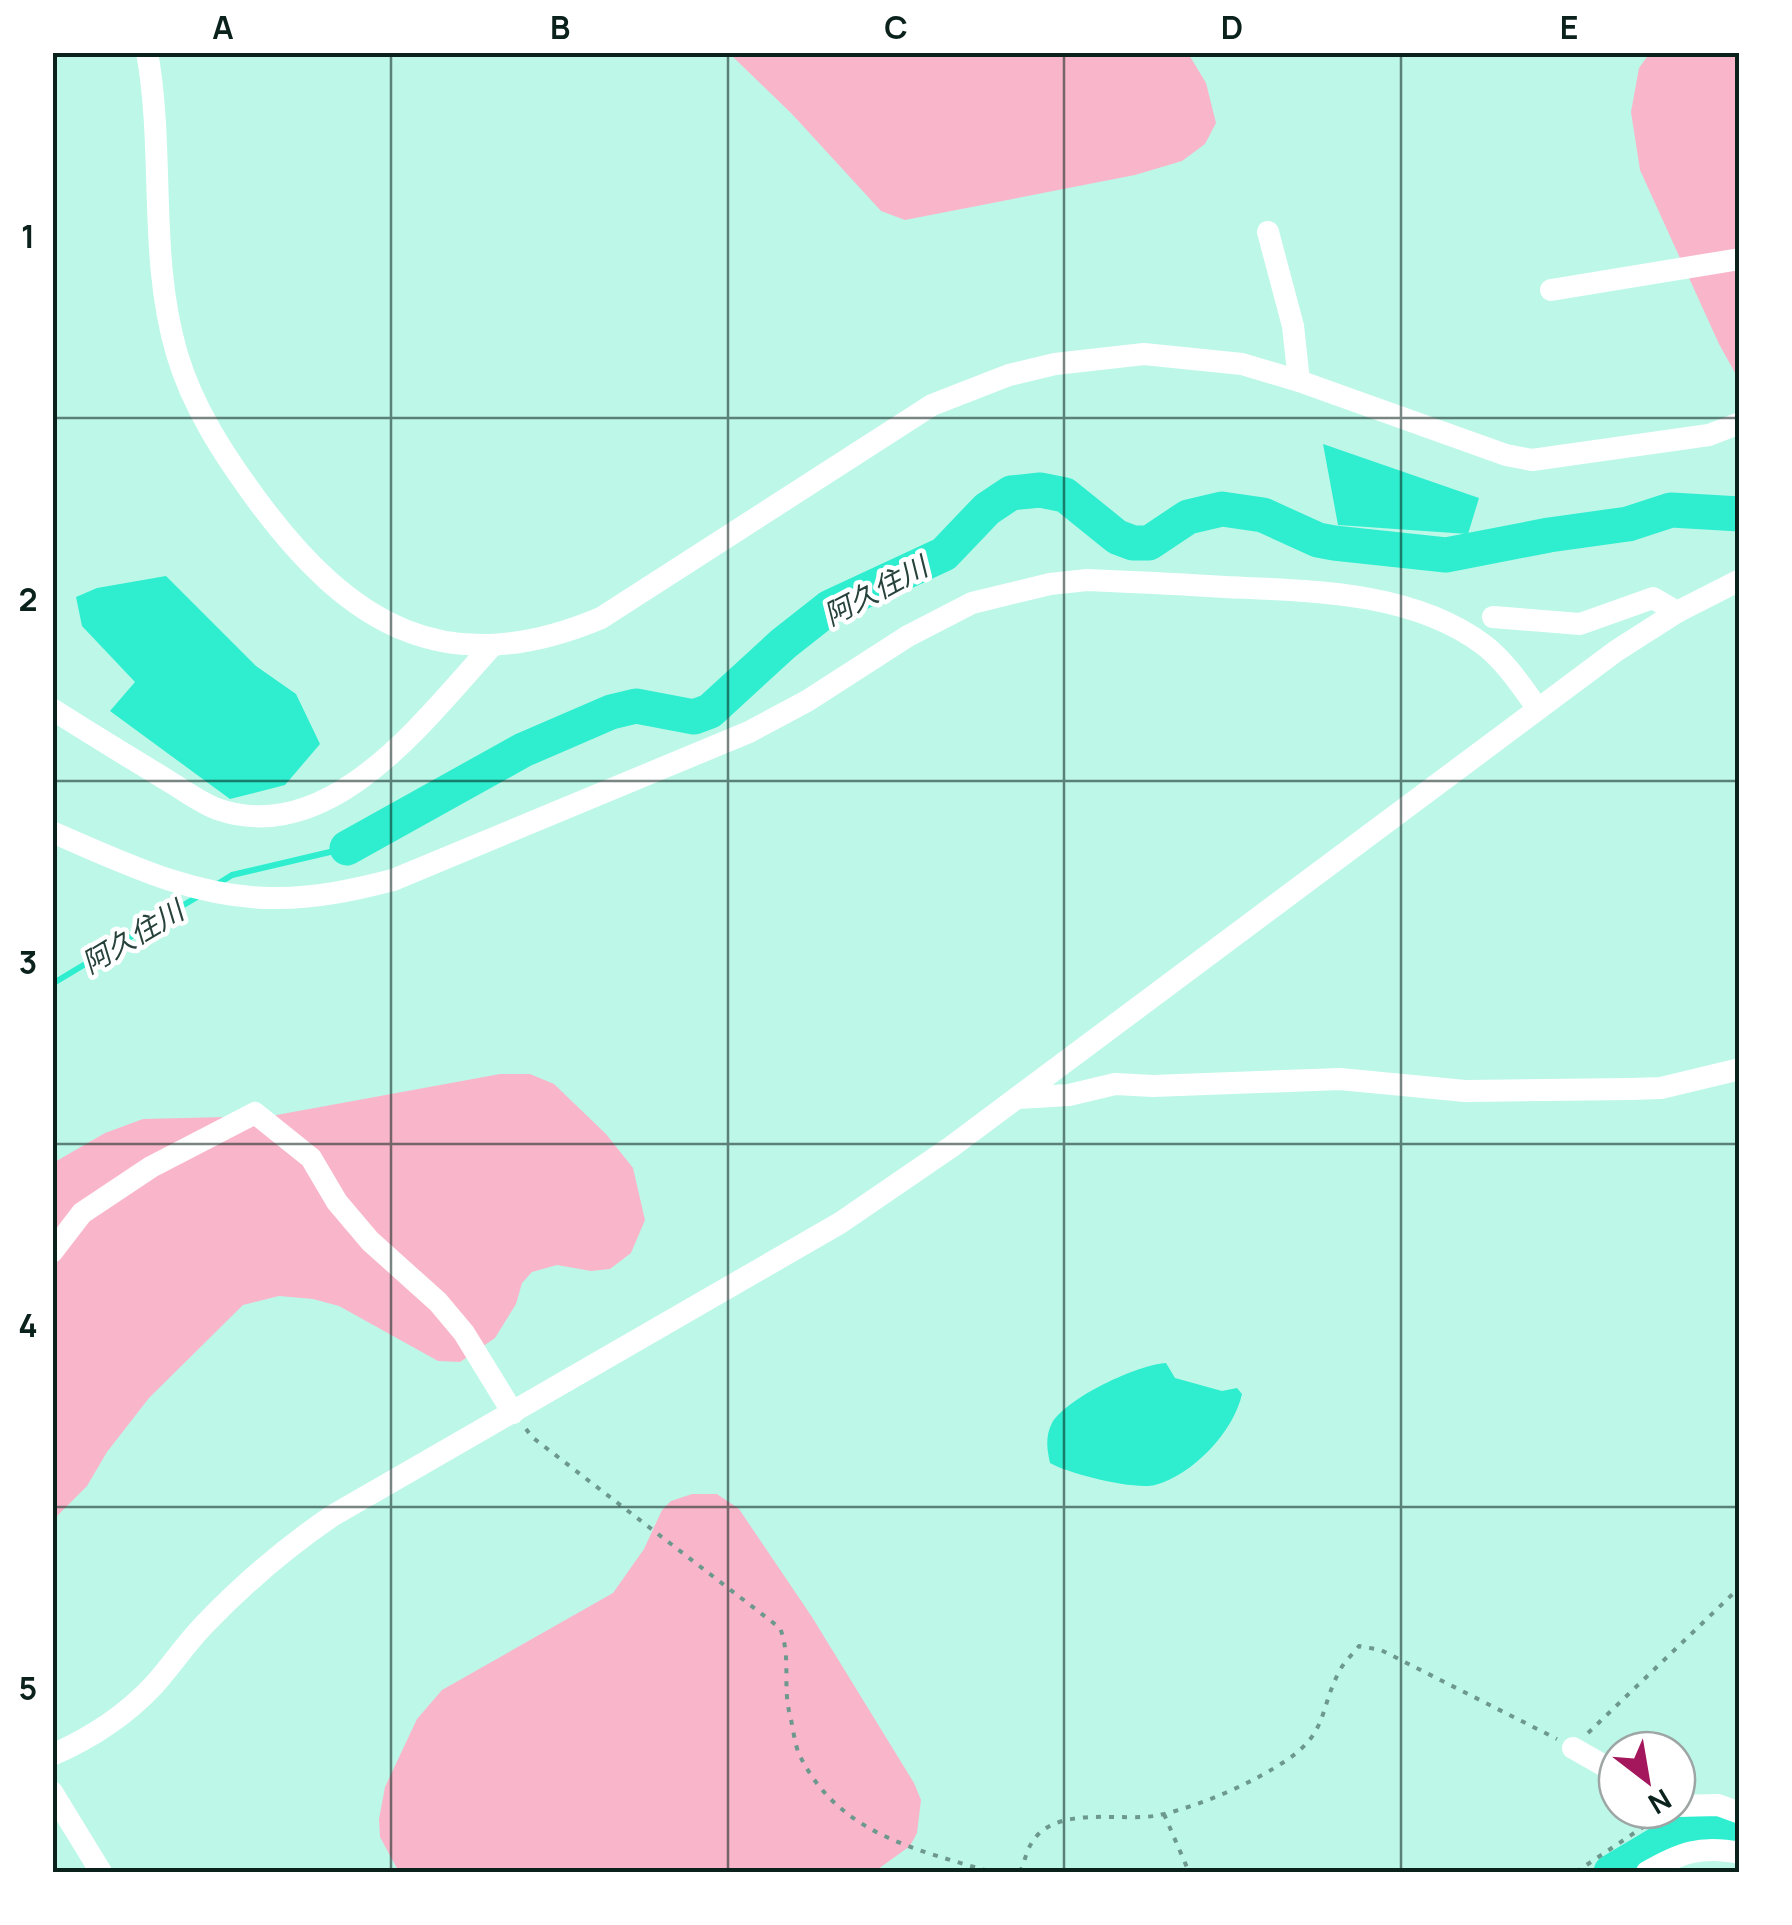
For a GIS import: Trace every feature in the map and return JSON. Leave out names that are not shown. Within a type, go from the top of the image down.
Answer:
[{"type":"street","points":[[147,52],[157,150],[162,283],[177,354],[189,385],[226,458],[315,572],[368,613],[430,638],[491,647],[537,641],[601,618],[888,430],[963,391],[1055,364],[1144,354],[1242,364],[1299,380],[1492,450],[1532,460],[1709,434],[1740,423]]},
{"type":"street","points":[[1268,232],[1292,326],[1299,380]]},
{"type":"street","points":[[1551,290],[1740,260]]},
{"type":"street","points":[[52,832],[179,883],[232,895],[299,898],[379,884],[749,732],[807,701],[908,636],[972,603],[1050,584],[1087,580],[1308,593],[1408,608],[1451,625],[1488,648],[1538,710]]},
{"type":"street","points":[[52,1755],[100,1730],[152,1688],[254,1573],[290,1545],[332,1516],[840,1224],[1018,1098],[1616,651],[1677,612],[1734,586]]},
{"type":"street","points":[[1493,617],[1580,624],[1653,598],[1677,612]]},
{"type":"street","points":[[52,709],[216,809],[276,817],[306,810],[355,782],[394,752],[491,647]]},
{"type":"street","points":[[1018,1098],[1069,1095],[1115,1084],[1340,1079],[1465,1091],[1661,1088],[1740,1069]]},
{"type":"street","points":[[52,1252],[82,1213],[151,1167],[255,1114],[311,1158],[337,1202],[370,1242],[447,1312],[514,1414]]},
{"type":"street","points":[[1573,1748],[1597,1761]]},
{"type":"street","points":[[52,1792],[101,1872]]},
{"type":"street","points":[[1697,1806],[1718,1805],[1740,1813]]},
{"type":"street","points":[[1647,1872],[1678,1854],[1715,1848],[1740,1852]]},
{"type":"path","points":[[514,1414],[532,1437],[780,1628],[788,1648],[786,1695],[799,1755],[838,1810],[872,1832],[991,1872]]},
{"type":"path","points":[[1020,1872],[1032,1842],[1065,1820],[1087,1815],[1116,1820],[1164,1814],[1227,1791],[1271,1768],[1313,1738],[1325,1716],[1340,1670],[1359,1646],[1381,1650],[1573,1748],[1740,1588]]},
{"type":"path","points":[[1164,1814],[1188,1872]]},
{"type":"path","points":[[1576,1872],[1640,1830]]},
{"type":"path","points":[[933,1872],[947,1872]]},
{"type":"shaded area","points":[[729,53],[1188,53],[1206,83],[1216,123],[1205,144],[1182,161],[1135,175],[905,220],[881,211],[792,114]]},
{"type":"shaded area","points":[[1650,53],[1739,53],[1739,380],[1640,170],[1631,112],[1639,68]]},
{"type":"shaded area","points":[[1323,444],[1479,498],[1468,534],[1338,525]]},
{"type":"shaded area","points":[[166,576],[256,666],[296,694],[320,744],[285,785],[230,799],[110,711],[135,682],[82,626],[76,597],[97,588]]},
{"type":"shaded area","points":[[500,1074],[530,1074],[554,1084],[606,1134],[633,1168],[645,1220],[631,1253],[610,1269],[591,1271],[557,1265],[532,1272],[522,1283],[516,1304],[495,1338],[460,1362],[438,1361],[339,1306],[313,1299],[279,1296],[243,1305],[149,1398],[107,1452],[87,1486],[53,1520],[53,1163],[105,1133],[143,1119],[271,1116]]},
{"type":"shaded area","points":[[1166,1363],[1175,1378],[1222,1391],[1237,1388],[1242,1394],[1221,1436],[1197,1462],[1169,1480],[1145,1486],[1102,1480],[1050,1463],[1048,1433],[1060,1413],[1104,1384]]},
{"type":"shaded area","points":[[692,1494],[717,1494],[739,1509],[812,1617],[914,1783],[921,1800],[917,1833],[910,1846],[874,1872],[399,1872],[380,1837],[379,1819],[385,1787],[417,1719],[442,1690],[613,1593],[644,1549],[662,1510],[671,1501]]},
{"type":"waterway","name":"阿久住川","points":[[347,848],[523,750],[611,712],[636,706],[694,717],[710,711],[830,607],[944,554],[987,509],[1011,493],[1040,490],[1065,495],[1117,537],[1133,543],[1149,543],[1188,517],[1222,509],[1263,515],[1318,540],[1446,555],[1628,524],[1671,510],[1740,514]]},
{"type":"waterway","name":"阿久住川","points":[[216,885],[232,875],[347,848]]},
{"type":"waterway","name":"阿久住川","points":[[52,984],[202,894]]},
{"type":"waterway","points":[[1611,1872],[1678,1832],[1705,1822],[1740,1831]]}]
